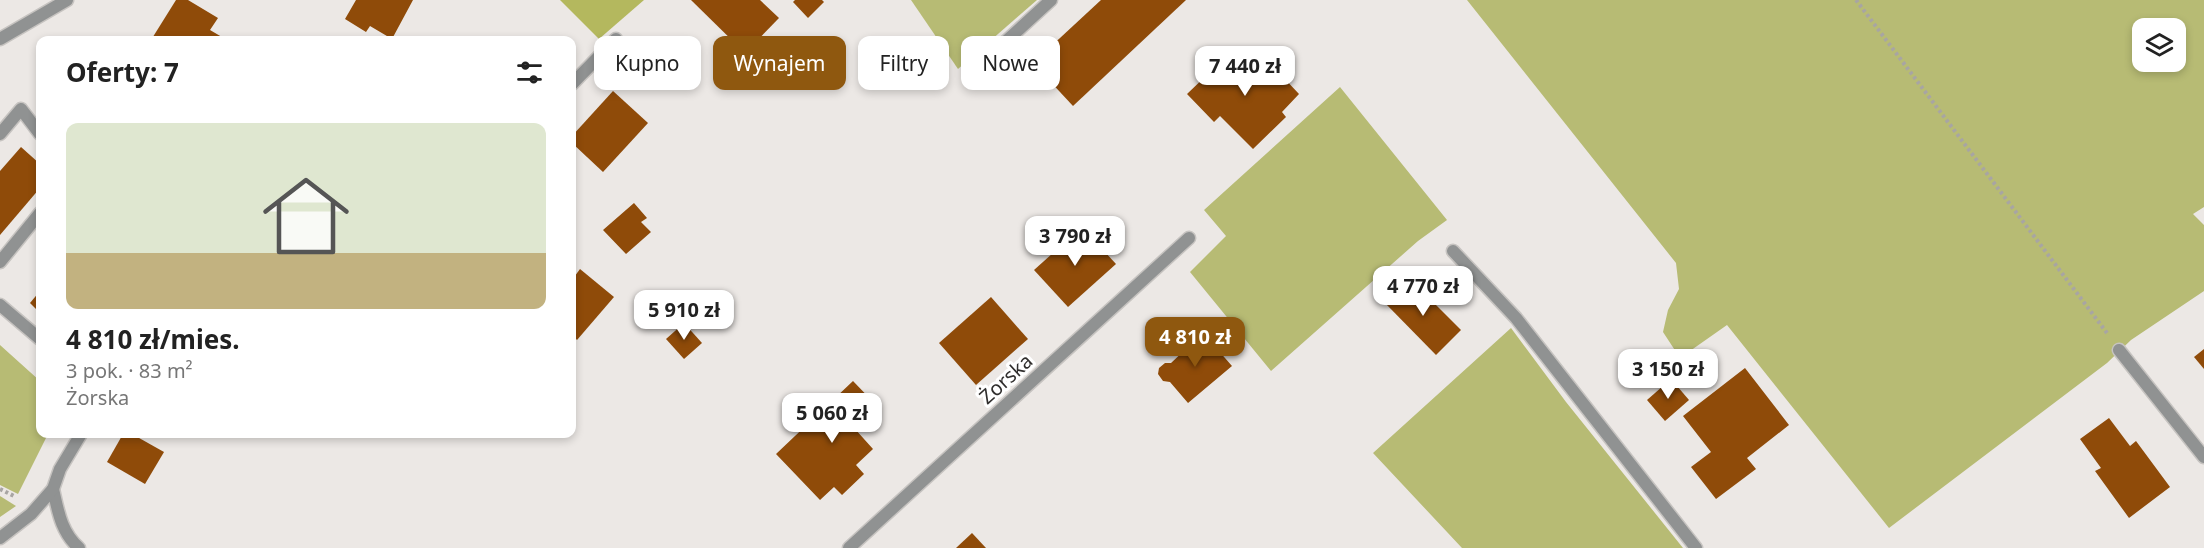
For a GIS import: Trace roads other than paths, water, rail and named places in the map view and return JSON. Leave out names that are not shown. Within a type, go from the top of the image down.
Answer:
[{"type":"street","points":[[0,39],[67,0]]},
{"type":"street","points":[[1012,36],[1051,0]]},
{"type":"street","points":[[576,80],[594,62]]},
{"type":"street","points":[[0,134],[21,109],[36,129]]},
{"type":"street","points":[[0,262],[36,218]]},
{"type":"street","name":"Żorska","points":[[849,548],[1189,238]]},
{"type":"street","points":[[1453,250],[1516,318],[1696,548]]},
{"type":"street","points":[[0,305],[36,336]]},
{"type":"street","points":[[2119,350],[2204,457]]},
{"type":"street","points":[[0,538],[31,514],[52,489],[60,469],[79,438]]},
{"type":"street","points":[[52,489],[60,521],[66,534],[79,548]]}]
